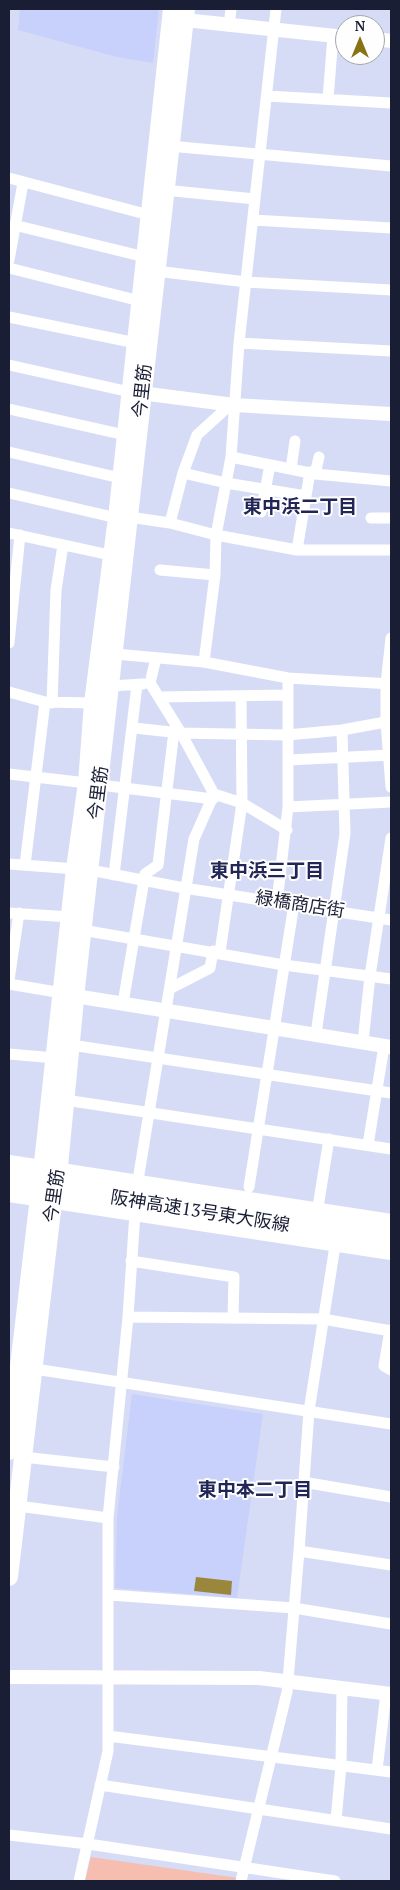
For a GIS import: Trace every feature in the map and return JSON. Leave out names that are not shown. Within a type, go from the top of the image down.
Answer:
[{"type":"highway","name":"阪神高速13号東大阪線","points":[[9,1169],[391,1228]]},
{"type":"highway","name":"阪神高速13号東大阪線","points":[[9,1182],[391,1241]]},
{"type":"main road","name":"今里筋","points":[[9,1578],[18,1506],[16,1454],[10,1424],[51,1164],[65,1100],[71,1045],[68,994],[70,917],[82,870],[93,784],[115,654],[119,557],[123,517],[136,392],[156,271],[169,146],[179,14]]},
{"type":"main road","name":"今里筋","points":[[123,517],[120,478],[125,435],[136,392],[136,343],[149,216],[179,14]]},
{"type":"main road","name":"今里筋","points":[[93,784],[92,703],[119,557]]},
{"type":"main road","name":"今里筋","points":[[51,1164],[55,1058],[82,930],[82,870]]},
{"type":"main road","points":[[9,1164],[391,1223]]},
{"type":"main road","points":[[9,1188],[391,1246]]},
{"type":"main road","name":"今里筋","points":[[16,1454],[35,1369],[45,1201]]},
{"type":"street","points":[[229,26],[231,9]]},
{"type":"street","points":[[204,662],[215,575],[216,535],[231,457],[232,405],[276,9]]},
{"type":"street","points":[[179,14],[229,26],[335,36]]},
{"type":"street","points":[[328,99],[335,59]]},
{"type":"street","points":[[267,96],[391,103]]},
{"type":"street","points":[[169,146],[391,166]]},
{"type":"street","points":[[9,178],[149,216]]},
{"type":"street","points":[[9,260],[12,229],[23,183]]},
{"type":"street","points":[[164,190],[256,199]]},
{"type":"street","points":[[253,220],[391,228]]},
{"type":"street","points":[[12,229],[145,257]]},
{"type":"street","points":[[9,268],[140,301]]},
{"type":"street","points":[[156,271],[246,282],[391,290]]},
{"type":"street","points":[[9,317],[136,343]]},
{"type":"street","points":[[239,343],[391,352]]},
{"type":"street","points":[[9,365],[136,392],[232,405],[391,414]]},
{"type":"street","points":[[170,523],[183,473],[197,435],[232,405]]},
{"type":"street","points":[[9,409],[125,435]]},
{"type":"street","points":[[291,469],[295,441]]},
{"type":"street","points":[[9,452],[120,478]]},
{"type":"street","points":[[231,457],[313,473],[391,481]]},
{"type":"street","points":[[297,550],[306,496],[319,457]]},
{"type":"street","points":[[250,510],[260,512],[270,465]]},
{"type":"street","points":[[183,473],[226,483],[306,496]]},
{"type":"street","points":[[9,493],[123,517],[170,523],[216,535],[297,550],[391,550]]},
{"type":"street","points":[[371,518],[391,518]]},
{"type":"street","points":[[9,643],[14,534],[119,557]]},
{"type":"street","points":[[25,865],[48,702],[56,590],[63,544]]},
{"type":"street","points":[[160,570],[215,575]]},
{"type":"street","points":[[391,638],[389,684],[391,787]]},
{"type":"street","points":[[115,654],[204,662],[288,678],[389,684]]},
{"type":"street","points":[[156,658],[150,684],[214,796]]},
{"type":"street","points":[[277,902],[287,830],[288,678]]},
{"type":"street","points":[[111,686],[150,684]]},
{"type":"street","points":[[114,875],[134,728],[137,685]]},
{"type":"street","points":[[9,692],[48,702],[92,703]]},
{"type":"street","points":[[159,697],[287,695]]},
{"type":"street","points":[[171,988],[210,968],[216,952],[230,894],[242,803],[241,696]]},
{"type":"street","points":[[134,728],[178,732],[287,735],[342,730],[389,722]]},
{"type":"street","points":[[316,1034],[324,970],[343,853],[345,806],[342,730]]},
{"type":"street","points":[[123,1003],[136,939],[145,874],[158,864],[178,732]]},
{"type":"street","points":[[288,760],[390,755]]},
{"type":"street","points":[[9,774],[125,789],[214,796],[242,803],[287,830]]},
{"type":"street","points":[[138,1180],[147,1113],[171,988],[184,888],[194,839],[214,796]]},
{"type":"street","points":[[288,808],[391,802]]},
{"type":"street","points":[[362,1042],[370,976],[386,919],[391,838]]},
{"type":"street","name":"緑橋商店街","points":[[9,864],[82,870],[184,888],[386,919]]},
{"type":"street","points":[[249,1187],[276,1028],[294,904]]},
{"type":"street","points":[[70,917],[14,913],[9,982],[167,1011],[388,1046],[377,1091],[368,1145]]},
{"type":"street","points":[[82,930],[284,964],[391,979]]},
{"type":"street","points":[[71,1045],[391,1093]]},
{"type":"street","points":[[9,1054],[55,1058]]},
{"type":"street","points":[[65,1100],[391,1149]]},
{"type":"street","points":[[318,1207],[329,1139]]},
{"type":"street","points":[[9,1158],[138,1180],[391,1218]]},
{"type":"street","points":[[9,1195],[391,1253]]},
{"type":"street","points":[[78,1881],[108,1751],[108,1518],[128,1316],[135,1213]]},
{"type":"street","points":[[242,1881],[287,1683],[300,1551],[309,1411],[335,1246]]},
{"type":"street","points":[[131,1261],[234,1278],[233,1318]]},
{"type":"street","points":[[128,1316],[323,1319],[391,1330],[384,1366],[391,1370]]},
{"type":"street","points":[[35,1369],[391,1424]]},
{"type":"street","points":[[16,1454],[114,1467]]},
{"type":"street","points":[[303,1482],[391,1496]]},
{"type":"street","points":[[18,1506],[108,1518]]},
{"type":"street","points":[[300,1551],[391,1565]]},
{"type":"street","points":[[109,1595],[294,1608],[391,1624]]},
{"type":"street","points":[[9,1677],[258,1678],[388,1694],[377,1770]]},
{"type":"street","points":[[336,1820],[341,1766],[342,1688]]},
{"type":"street","points":[[108,1736],[391,1772]]},
{"type":"street","points":[[100,1785],[259,1807],[391,1829]]},
{"type":"street","points":[[9,1835],[88,1844],[335,1881]]},
{"type":"shaded area","points":[[20,9],[159,9],[153,63],[117,57],[18,30]]},
{"type":"shaded area","points":[[132,1394],[263,1414],[237,1598],[115,1588],[117,1516]]},
{"type":"shaded area","points":[[196,1577],[232,1581],[231,1595],[194,1591]]},
{"type":"shaded area","points":[[91,1857],[238,1878],[238,1881],[85,1881]]},
{"type":"district","name":"東中浜二丁目","points":[[300,508]]},
{"type":"district","name":"東中浜三丁目","points":[[267,872]]},
{"type":"district","name":"東中本二丁目","points":[[255,1491]]}]
